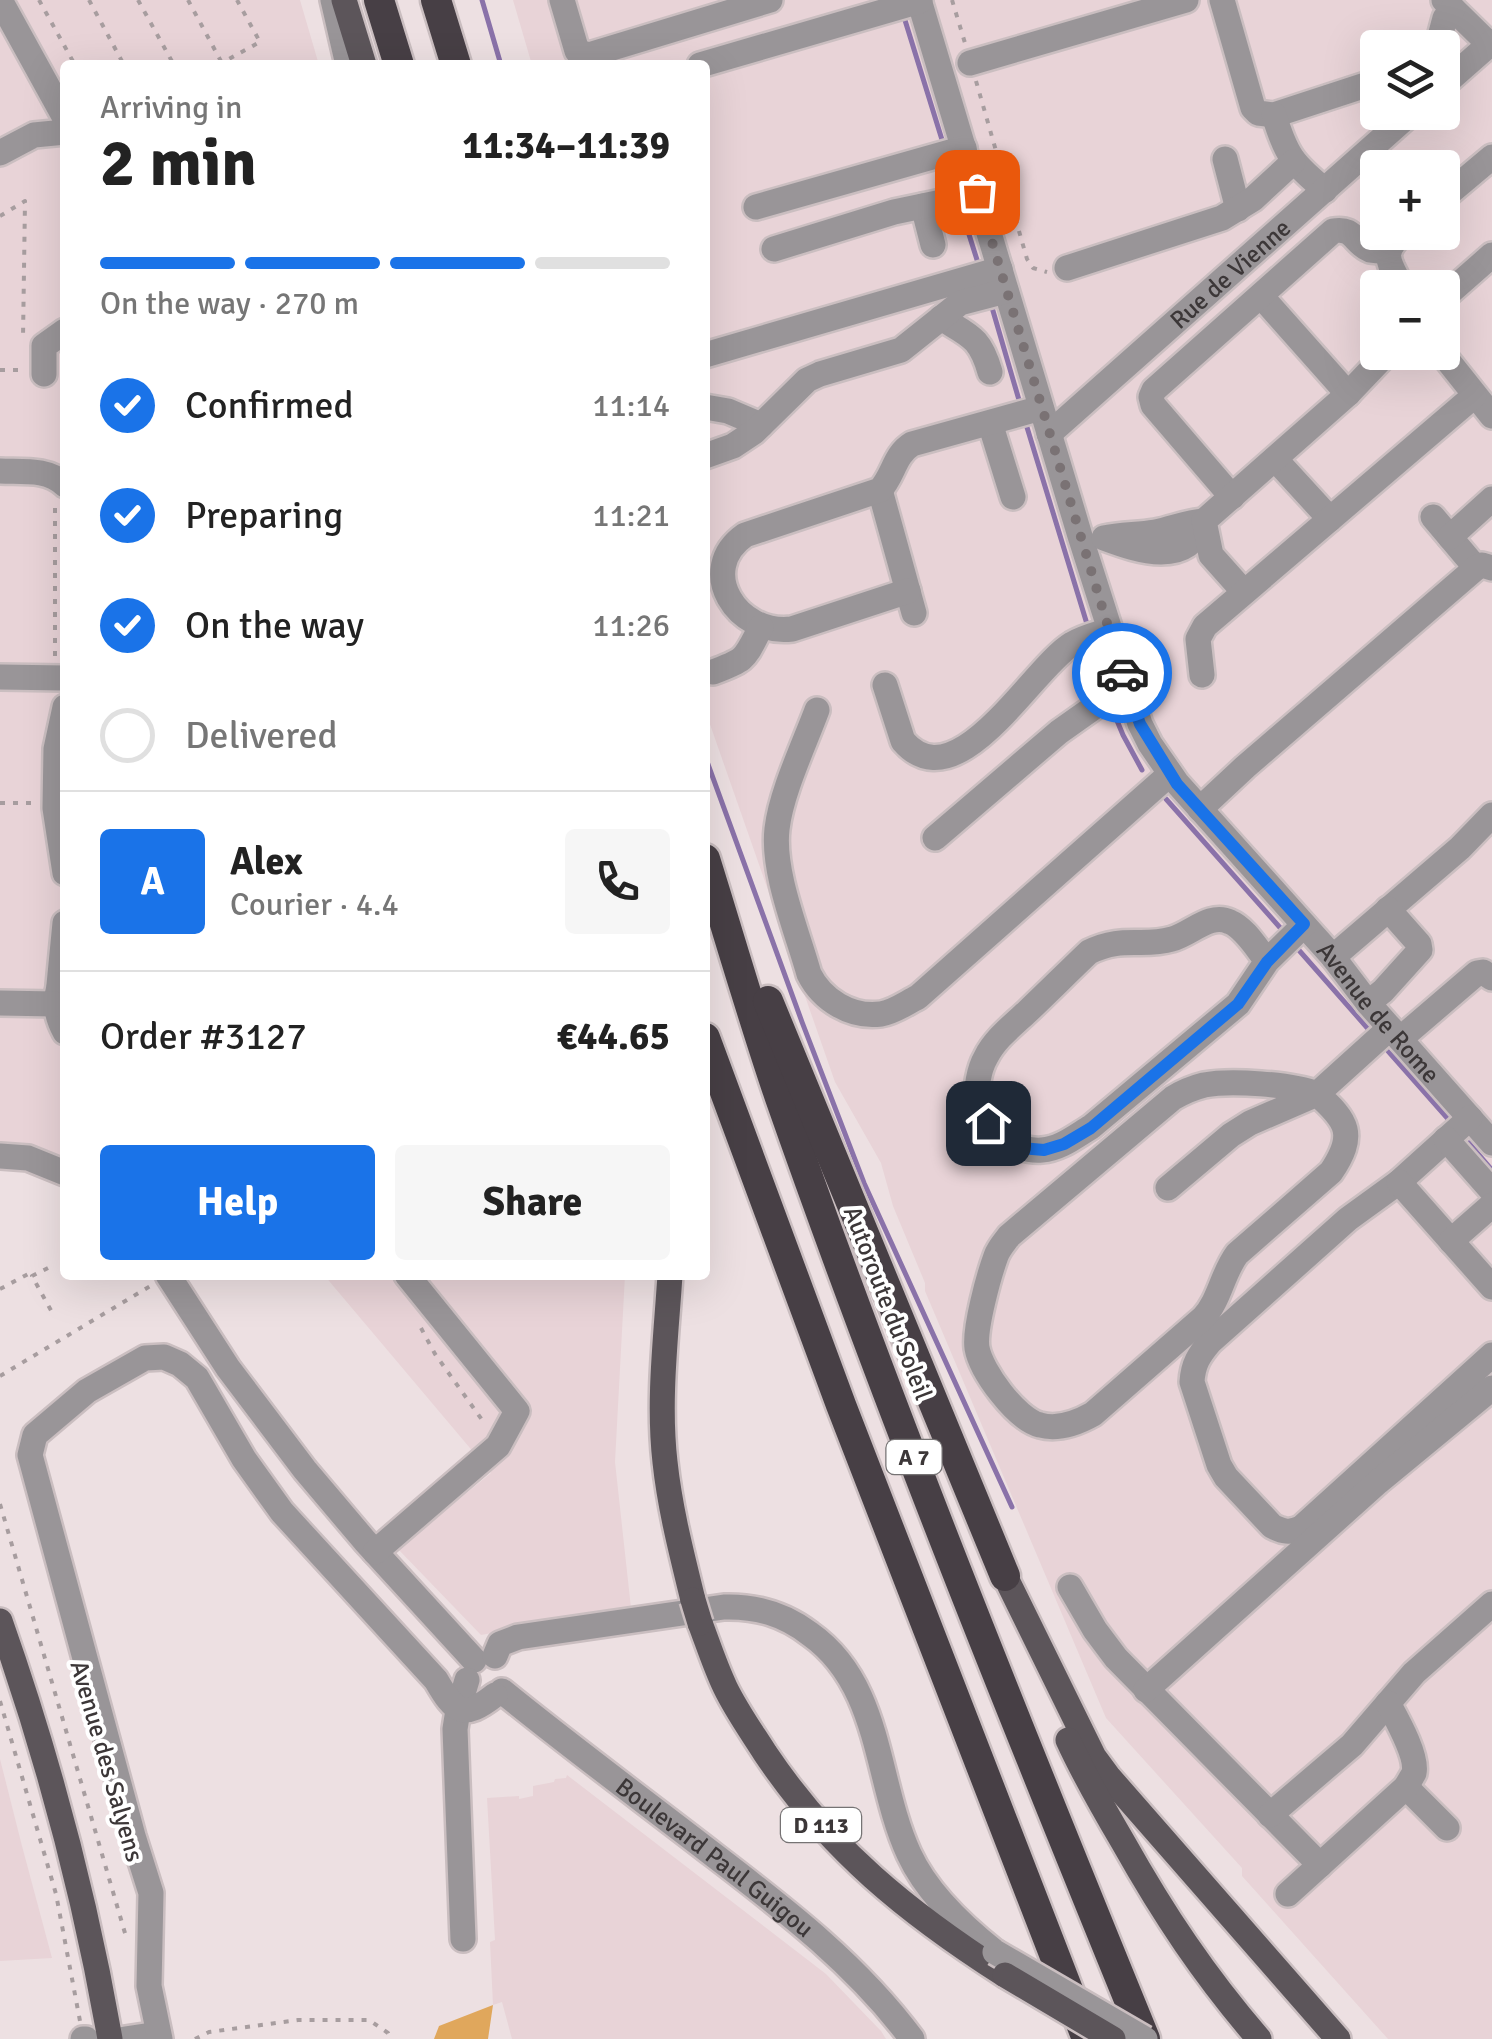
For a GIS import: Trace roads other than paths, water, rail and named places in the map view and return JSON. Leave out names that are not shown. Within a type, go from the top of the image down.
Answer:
[{"type":"highway","points":[[380,0],[398,60]]},
{"type":"highway","points":[[436,0],[454,60]]},
{"type":"highway","points":[[710,872],[758,978],[1005,1576]]},
{"type":"highway","name":"Autoroute du Soleil","points":[[710,876],[779,1095],[859,1315],[1024,1742],[1145,2039]]},
{"type":"highway","name":"A 7","points":[[710,1051],[841,1405],[1087,2039]]},
{"type":"main road","points":[[344,0],[362,60]]},
{"type":"main road","name":"D 113","points":[[670,1280],[662,1408],[664,1461],[696,1611],[734,1704],[790,1790],[872,1879],[929,1924],[1000,1964],[1112,2039]]},
{"type":"main road","points":[[1005,1576],[1068,1742],[1086,1778],[1160,1908],[1206,1975],[1259,2039]]},
{"type":"main road","points":[[1005,1576],[1094,1757],[1338,2039]]},
{"type":"main road","points":[[0,1621],[32,1710],[64,1827],[110,2039]]},
{"type":"street","points":[[0,0],[60,109]]},
{"type":"street","points":[[333,0],[347,60]]},
{"type":"street","points":[[562,0],[577,51],[589,56],[770,0]]},
{"type":"street","points":[[710,62],[920,0]]},
{"type":"street","name":"Avenue de Rome","points":[[920,0],[1049,434],[1092,537],[1109,630],[1140,724],[1170,774],[1200,810],[1333,957],[1368,1003],[1492,1143]]},
{"type":"street","points":[[970,63],[1186,0]]},
{"type":"street","points":[[1222,0],[1253,108],[1258,113],[1274,116],[1360,87]]},
{"type":"street","points":[[1442,30],[1449,4],[1490,43],[1460,70]]},
{"type":"street","points":[[1274,116],[1293,162],[1325,190]]},
{"type":"street","name":"Rue de Vienne","points":[[1049,434],[1392,130]]},
{"type":"street","points":[[0,153],[34,134],[60,132]]},
{"type":"street","points":[[756,207],[964,148]]},
{"type":"street","points":[[1460,184],[1492,157]]},
{"type":"street","points":[[1225,159],[1238,209]]},
{"type":"street","points":[[1067,268],[1222,218],[1293,162]]},
{"type":"street","points":[[774,250],[894,212],[977,192]]},
{"type":"street","points":[[924,206],[933,245]]},
{"type":"street","points":[[1232,497],[1153,405],[1154,390],[1333,231],[1349,232],[1360,242]]},
{"type":"street","points":[[1460,283],[1492,255]]},
{"type":"street","points":[[710,454],[732,446],[761,425],[808,380],[912,344],[960,303],[1003,280]]},
{"type":"street","points":[[710,354],[1003,280]]},
{"type":"street","points":[[1260,296],[1348,394]]},
{"type":"street","points":[[941,318],[976,340],[984,350],[990,372]]},
{"type":"street","points":[[44,374],[44,346],[60,335]]},
{"type":"street","points":[[1092,537],[1158,532],[1204,521],[1371,370]]},
{"type":"street","points":[[1454,370],[1492,416]]},
{"type":"street","points":[[1202,675],[1198,638],[1205,626],[1474,396]]},
{"type":"street","points":[[710,408],[761,425]]},
{"type":"street","points":[[880,490],[911,602],[778,631],[744,617],[731,602],[717,548],[880,490],[898,456],[912,444],[1041,408]]},
{"type":"street","points":[[990,422],[1013,497]]},
{"type":"street","points":[[1275,459],[1330,519]]},
{"type":"street","points":[[0,472],[42,472],[60,480]]},
{"type":"street","points":[[1200,810],[1245,767],[1484,568],[1441,527],[1492,499]]},
{"type":"street","points":[[1204,521],[1211,555],[1244,592]]},
{"type":"street","points":[[713,672],[746,657],[762,627]]},
{"type":"street","points":[[885,684],[902,741],[920,755],[950,756],[986,732],[1073,644],[1109,630]]},
{"type":"street","points":[[0,677],[60,678]]},
{"type":"street","points":[[935,838],[1059,732],[1108,698],[1127,690]]},
{"type":"street","points":[[817,710],[780,813],[778,867],[816,986],[839,1006],[856,1012],[880,1014],[918,997],[1170,774]]},
{"type":"street","points":[[60,731],[55,808],[60,840]]},
{"type":"street","points":[[1333,957],[1388,908],[1486,833]]},
{"type":"street","points":[[1368,1003],[1420,950],[1388,908]]},
{"type":"street","points":[[1267,962],[1241,930],[1230,921],[1218,919],[1168,941],[1122,941],[1089,952],[995,1042],[979,1080],[978,1104],[988,1123],[1021,1148],[1044,1150],[1064,1144],[1091,1128],[1238,1004],[1267,962],[1304,924]]},
{"type":"street","points":[[1168,1188],[1232,1134],[1317,1094],[1476,972],[1492,978]]},
{"type":"street","points":[[0,1004],[60,988],[60,1023]]},
{"type":"street","points":[[1224,1082],[1303,1088],[1317,1094],[1340,1114],[1346,1128],[1341,1157],[1330,1172],[1237,1254],[1204,1318],[1078,1422],[1040,1426],[1026,1419],[996,1387],[977,1350],[977,1333],[995,1258],[1009,1236],[1188,1090],[1224,1082]]},
{"type":"street","points":[[1470,1118],[1398,1182],[1348,1219],[1210,1342],[1192,1369],[1192,1382],[1226,1477],[1272,1526],[1292,1532],[1492,1355]]},
{"type":"street","points":[[1446,1139],[1492,1190]]},
{"type":"street","points":[[0,1156],[28,1158],[60,1170]]},
{"type":"street","points":[[1398,1182],[1492,1288]]},
{"type":"street","points":[[1451,1241],[1492,1205]]},
{"type":"street","points":[[171,1280],[239,1382],[305,1470],[476,1668]]},
{"type":"street","points":[[375,1552],[498,1446],[517,1410],[411,1280]]},
{"type":"street","points":[[126,2039],[159,2036],[148,1986],[151,1893],[30,1455],[35,1435],[87,1391],[145,1358],[164,1357],[180,1364],[197,1378],[244,1458],[282,1512],[436,1680],[449,1702],[458,1710],[477,1710],[499,1693],[509,1679],[506,1665],[476,1668],[436,1680]]},
{"type":"street","points":[[1146,1690],[1378,1482],[1492,1388]]},
{"type":"street","points":[[1070,1587],[1116,1658],[1320,1865]]},
{"type":"street","points":[[1270,1815],[1352,1745],[1414,1673],[1492,1604]]},
{"type":"street","points":[[462,1939],[455,1729],[458,1710],[476,1668],[508,1639],[724,1608],[758,1608],[800,1626],[840,1660],[855,1684],[868,1718],[897,1824],[913,1862],[958,1920],[1000,1964],[1145,2039]]},
{"type":"street","name":"Boulevard Paul Guigou","points":[[476,1668],[475,1692],[481,1696],[499,1693],[800,1921],[852,1968],[912,2039]]},
{"type":"street","points":[[1288,1894],[1406,1787],[1414,1774],[1414,1762],[1388,1704]]},
{"type":"street","points":[[1406,1787],[1446,1828]]},
{"type":"waterway","points":[[482,0],[500,60]]},
{"type":"waterway","points":[[904,17],[943,143]]},
{"type":"waterway","points":[[949,169],[955,189]]},
{"type":"waterway","points":[[960,206],[978,263]]},
{"type":"waterway","points":[[991,304],[1019,400]]},
{"type":"waterway","points":[[1026,424],[1087,624]]},
{"type":"waterway","points":[[1095,651],[1105,684]]},
{"type":"waterway","points":[[1113,711],[1142,770]]},
{"type":"waterway","points":[[710,770],[864,1183],[1012,1507]]},
{"type":"waterway","points":[[1166,799],[1283,931]]},
{"type":"waterway","points":[[1297,948],[1370,1031]]},
{"type":"waterway","points":[[1388,1051],[1449,1120]]},
{"type":"waterway","points":[[1469,1143],[1492,1170]]}]
